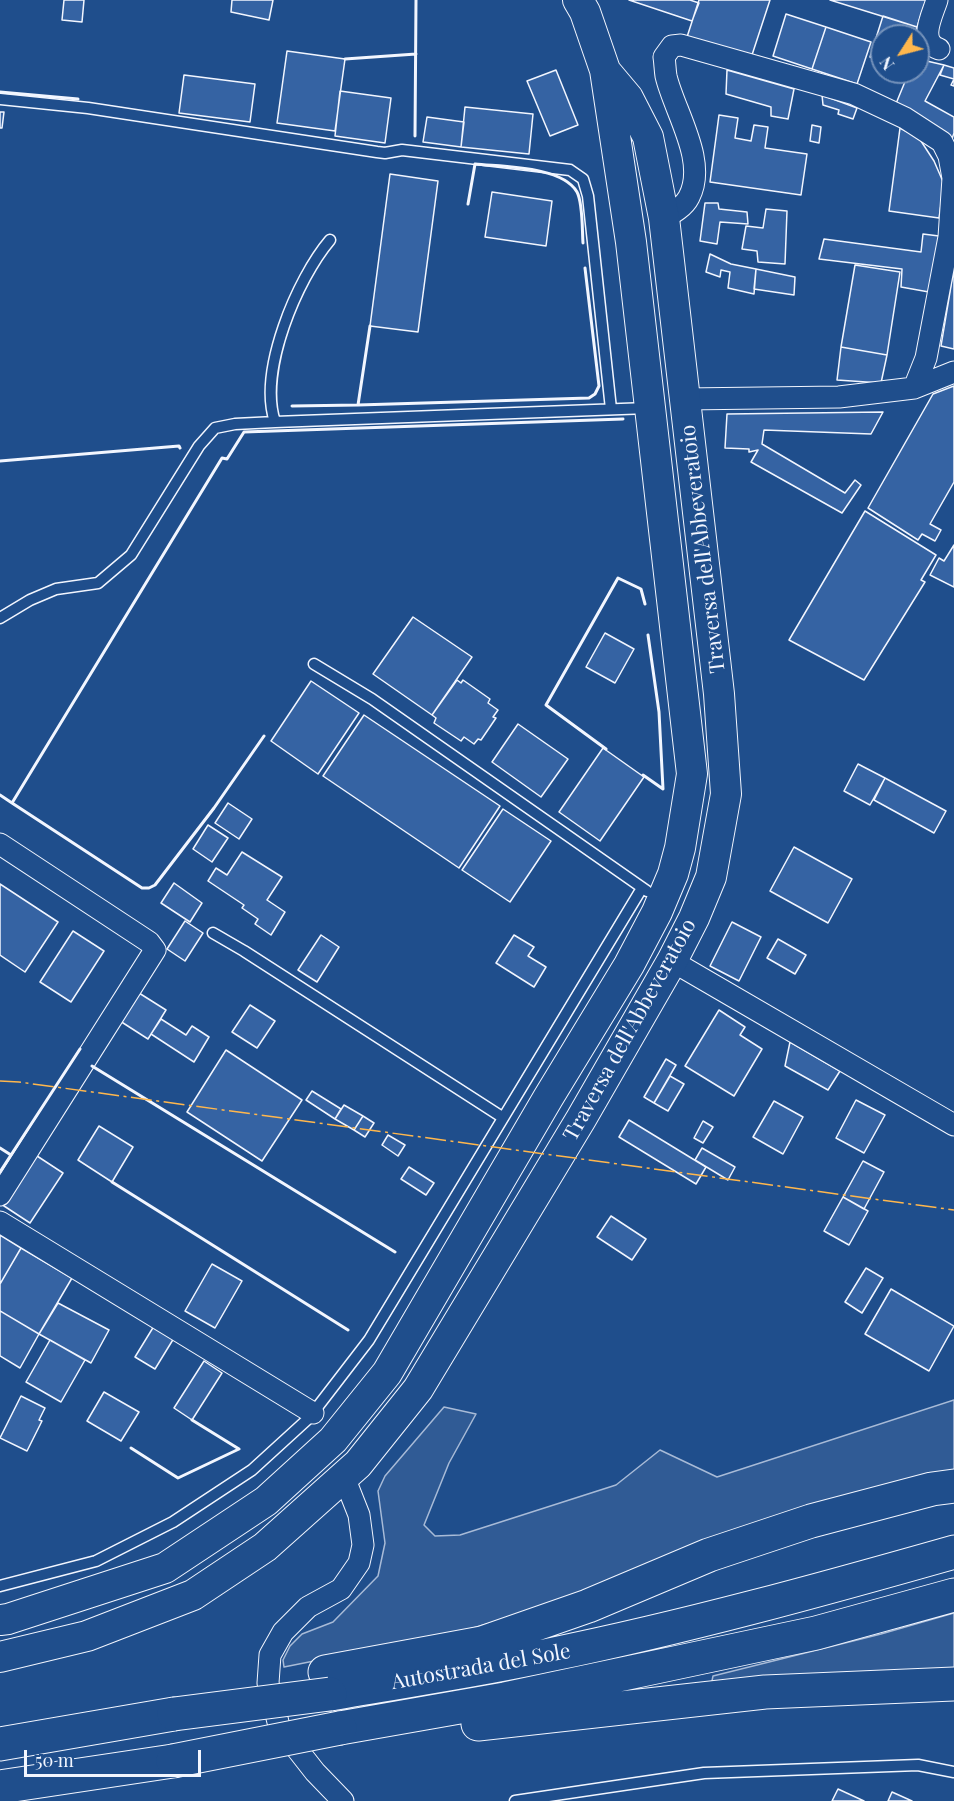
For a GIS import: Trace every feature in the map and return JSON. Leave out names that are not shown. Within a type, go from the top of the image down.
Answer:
[{"type":"highway","points":[[0,1744],[174,1714],[328,1683],[482,1643],[588,1606],[709,1555],[811,1521],[933,1489],[954,1486]]},
{"type":"highway","name":"Autostrada del Sole","points":[[328,1683],[548,1656],[816,1592],[954,1551]]},
{"type":"highway","name":"Autostrada del Sole","points":[[341,1737],[505,1699],[816,1633],[954,1595]]},
{"type":"highway","points":[[0,1787],[173,1761],[256,1755],[341,1737],[765,1692],[954,1684]]},
{"type":"street","name":"Traversa dell'Abbeveratoio","points":[[0,1620],[165,1568],[266,1501],[333,1440],[387,1373],[548,1098],[629,965],[652,895],[673,874],[680,848],[692,774],[631,242],[605,70],[585,12],[578,0]]},
{"type":"street","points":[[937,0],[928,30],[928,40],[933,47],[939,49]]},
{"type":"street","points":[[664,218],[677,210],[688,198],[694,178],[686,128],[666,76],[664,57],[672,46],[681,45],[854,94],[904,118],[942,142],[949,156],[954,178],[949,237],[926,358],[914,388]]},
{"type":"street","name":"Traversa dell'Abbeveratoio","points":[[0,1657],[87,1636],[193,1595],[265,1547],[358,1464],[418,1389],[581,1119],[672,961],[694,918],[711,877],[726,794],[719,694],[664,218],[648,137],[628,98],[605,70]]},
{"type":"street","points":[[685,399],[839,397],[914,388],[954,372]]},
{"type":"street","points":[[0,844],[149,942],[155,950],[0,1195]]},
{"type":"street","points":[[672,961],[954,1125]]},
{"type":"street","points":[[0,1222],[313,1413]]},
{"type":"street","points":[[343,1801],[315,1772],[279,1726],[268,1683],[270,1655],[283,1632],[308,1607],[341,1589],[358,1563],[363,1545],[359,1515],[344,1477]]},
{"type":"lane","points":[[0,99],[88,108],[385,153],[402,150],[570,170],[583,179],[588,196],[611,409]]},
{"type":"lane","points":[[275,422],[270,393],[272,364],[304,279],[330,240]]},
{"type":"lane","points":[[0,618],[30,600],[56,589],[98,583],[131,555],[199,446],[215,428],[235,424],[275,422],[649,408]]},
{"type":"lane","points":[[0,1586],[96,1561],[173,1522],[252,1470],[313,1413],[369,1340],[502,1117],[652,895],[372,699],[314,664]]},
{"type":"lane","points":[[213,933],[502,1117]]},
{"type":"lane","points":[[515,1801],[705,1773],[918,1765],[954,1772]]},
{"type":"shaded area","points":[[954,1400],[954,1480],[608,1589],[459,1632],[284,1667],[283,1660],[290,1646],[302,1634],[333,1622],[378,1576],[385,1543],[378,1491],[385,1476],[444,1407],[476,1414],[449,1463],[424,1525],[435,1536],[460,1535],[616,1485],[660,1450],[717,1477]]},
{"type":"shaded area","points":[[954,1613],[954,1671],[717,1684],[712,1681],[713,1676],[881,1634]]},
{"type":"building","points":[[64,0],[84,0],[82,22],[62,20]]},
{"type":"building","points":[[232,0],[273,0],[269,20],[231,12]]},
{"type":"building","points":[[629,0],[690,0],[699,3],[692,21]]},
{"type":"building","points":[[699,0],[770,0],[751,58],[687,37]]},
{"type":"building","points":[[830,0],[926,0],[918,24],[907,24]]},
{"type":"building","points":[[786,14],[826,27],[812,69],[773,56]]},
{"type":"building","points":[[883,16],[908,24],[880,24]]},
{"type":"building","points":[[826,27],[870,42],[857,84],[812,69]]},
{"type":"building","points":[[287,51],[345,59],[335,131],[277,123]]},
{"type":"building","points":[[930,62],[944,65],[925,101],[954,117],[952,139],[895,106],[904,84],[930,84]]},
{"type":"building","points":[[944,65],[954,68],[954,79],[940,75]]},
{"type":"building","points":[[556,70],[578,125],[550,136],[527,81]]},
{"type":"building","points":[[727,70],[794,89],[788,119],[771,116],[771,107],[726,94]]},
{"type":"building","points":[[184,75],[255,84],[250,122],[179,113]]},
{"type":"building","points":[[340,91],[391,98],[385,143],[335,136]]},
{"type":"building","points":[[822,95],[857,108],[853,119],[838,114],[839,110],[823,105]]},
{"type":"building","points":[[465,107],[533,114],[529,154],[461,147]]},
{"type":"building","points":[[0,112],[4,112],[2,128],[0,128]]},
{"type":"building","points":[[719,115],[738,118],[735,138],[751,141],[754,125],[768,127],[765,148],[807,154],[801,195],[710,182]]},
{"type":"building","points":[[427,117],[464,122],[461,147],[423,142]]},
{"type":"building","points":[[812,125],[821,127],[819,143],[810,141]]},
{"type":"building","points":[[900,128],[919,138],[934,161],[944,184],[939,218],[889,211]]},
{"type":"building","points":[[390,174],[438,181],[418,332],[370,326]]},
{"type":"building","points":[[492,192],[552,201],[546,246],[485,237]]},
{"type":"building","points":[[705,203],[718,203],[719,209],[747,212],[748,224],[720,222],[717,244],[700,241]]},
{"type":"building","points":[[766,209],[787,211],[785,264],[758,262],[757,251],[742,249],[746,226],[763,228]]},
{"type":"building","points":[[923,234],[939,236],[929,292],[901,287],[902,269],[819,259],[824,239],[921,252]]},
{"type":"building","points":[[710,254],[731,264],[756,269],[754,294],[728,288],[730,272],[721,270],[720,277],[706,272]]},
{"type":"building","points":[[855,265],[900,272],[887,355],[841,347]]},
{"type":"building","points":[[954,268],[954,349],[941,346]]},
{"type":"building","points":[[756,269],[795,277],[794,295],[754,289]]},
{"type":"building","points":[[841,347],[887,355],[881,383],[837,380]]},
{"type":"building","points":[[954,386],[954,482],[930,524],[941,530],[935,541],[922,534],[918,540],[868,508],[933,394]]},
{"type":"building","points":[[883,412],[871,434],[764,430],[762,444],[845,493],[855,480],[861,485],[842,513],[751,462],[758,450],[749,452],[749,449],[725,448],[727,414]]},
{"type":"building","points":[[865,511],[936,555],[921,580],[925,582],[864,680],[789,640]]},
{"type":"building","points":[[954,545],[954,587],[930,575],[939,558],[944,561]]},
{"type":"building","points":[[413,617],[472,657],[432,715],[373,674]]},
{"type":"building","points":[[605,633],[634,649],[615,683],[586,667]]},
{"type":"building","points":[[457,680],[461,683],[463,680],[490,699],[488,703],[498,710],[493,717],[496,718],[481,740],[478,739],[474,744],[464,737],[461,741],[434,723],[436,718],[432,715]]},
{"type":"building","points":[[311,681],[359,713],[318,774],[271,741]]},
{"type":"building","points":[[364,715],[500,806],[459,868],[323,776]]},
{"type":"building","points":[[518,724],[568,759],[541,797],[492,762]]},
{"type":"building","points":[[603,748],[644,777],[600,841],[559,812]]},
{"type":"building","points":[[858,764],[885,778],[870,805],[844,791]]},
{"type":"building","points":[[885,778],[946,811],[934,833],[874,800]]},
{"type":"building","points":[[228,803],[252,819],[239,839],[215,823]]},
{"type":"building","points":[[503,809],[551,841],[510,902],[462,870]]},
{"type":"building","points":[[208,825],[228,838],[212,862],[193,849]]},
{"type":"building","points":[[794,847],[852,879],[828,923],[770,891]]},
{"type":"building","points":[[242,852],[282,877],[267,900],[285,912],[271,935],[255,924],[258,919],[242,908],[244,905],[208,881],[216,868],[227,875]]},
{"type":"building","points":[[174,883],[202,903],[190,922],[161,903]]},
{"type":"building","points":[[0,884],[58,922],[25,972],[0,955]]},
{"type":"building","points":[[185,921],[203,933],[185,961],[167,949]]},
{"type":"building","points":[[732,922],[761,937],[739,981],[710,966]]},
{"type":"building","points":[[73,931],[104,951],[71,1002],[40,982]]},
{"type":"building","points":[[321,935],[339,947],[317,982],[298,970]]},
{"type":"building","points":[[514,935],[534,947],[528,956],[546,967],[534,987],[496,963]]},
{"type":"building","points":[[778,939],[806,955],[795,974],[767,958]]},
{"type":"building","points":[[139,993],[166,1010],[148,1039],[120,1021]]},
{"type":"building","points":[[250,1005],[275,1021],[257,1048],[232,1032]]},
{"type":"building","points":[[719,1010],[745,1027],[740,1035],[762,1049],[734,1096],[685,1066]]},
{"type":"building","points":[[161,1019],[186,1035],[192,1026],[209,1037],[194,1062],[151,1034]]},
{"type":"building","points":[[790,1042],[840,1071],[828,1090],[785,1066]]},
{"type":"building","points":[[226,1050],[302,1100],[262,1161],[187,1112]]},
{"type":"building","points":[[666,1059],[676,1065],[654,1103],[644,1097]]},
{"type":"building","points":[[670,1076],[684,1084],[668,1111],[654,1103]]},
{"type":"building","points":[[312,1091],[341,1109],[335,1119],[306,1100]]},
{"type":"building","points":[[856,1100],[885,1115],[864,1153],[836,1138]]},
{"type":"building","points":[[774,1101],[803,1117],[783,1154],[753,1137]]},
{"type":"building","points":[[344,1105],[363,1116],[354,1130],[335,1119]]},
{"type":"building","points":[[363,1116],[374,1123],[365,1137],[354,1130]]},
{"type":"building","points":[[629,1120],[706,1167],[696,1184],[619,1137]]},
{"type":"building","points":[[703,1121],[713,1127],[703,1143],[694,1138]]},
{"type":"building","points":[[99,1126],[133,1147],[112,1182],[78,1160]]},
{"type":"building","points":[[388,1135],[405,1145],[398,1156],[382,1145]]},
{"type":"building","points":[[702,1148],[735,1167],[728,1180],[695,1160]]},
{"type":"building","points":[[34,1154],[63,1173],[30,1223],[1,1204]]},
{"type":"building","points":[[863,1161],[884,1172],[864,1209],[843,1197]]},
{"type":"building","points":[[409,1167],[434,1183],[426,1195],[401,1179]]},
{"type":"building","points":[[843,1197],[868,1211],[849,1245],[824,1231]]},
{"type":"building","points":[[611,1216],[646,1239],[632,1260],[597,1237]]},
{"type":"building","points":[[0,1235],[21,1248],[0,1284]]},
{"type":"building","points":[[21,1248],[72,1278],[39,1334],[0,1311],[0,1284]]},
{"type":"building","points":[[212,1264],[242,1281],[215,1328],[185,1311]]},
{"type":"building","points":[[866,1268],[883,1278],[862,1313],[845,1302]]},
{"type":"building","points":[[891,1289],[954,1326],[929,1371],[865,1334]]},
{"type":"building","points":[[58,1303],[109,1330],[91,1363],[39,1334]]},
{"type":"building","points":[[0,1311],[39,1334],[20,1368],[0,1356]]},
{"type":"building","points":[[154,1326],[174,1338],[155,1369],[135,1357]]},
{"type":"building","points":[[50,1340],[85,1360],[61,1402],[26,1382]]},
{"type":"building","points":[[204,1361],[222,1373],[192,1420],[174,1408]]},
{"type":"building","points":[[104,1392],[139,1412],[121,1441],[87,1421]]},
{"type":"building","points":[[21,1396],[45,1408],[39,1420],[42,1421],[27,1451],[0,1438]]},
{"type":"building","points":[[838,1789],[864,1801],[832,1801]]},
{"type":"building","points":[[892,1792],[912,1801],[888,1801]]},
{"type":"wall","points":[[415,136],[416,0]]},
{"type":"wall","points":[[345,59],[416,54]]},
{"type":"wall","points":[[0,92],[78,99]]},
{"type":"wall","points":[[468,204],[475,164],[530,169],[559,177],[569,183],[579,197],[583,243]]},
{"type":"wall","points":[[370,326],[358,405],[589,398],[595,394],[599,386],[585,268]]},
{"type":"wall","points":[[292,406],[358,405]]},
{"type":"wall","points":[[264,736],[214,808],[155,885],[149,888],[142,888],[12,803],[222,458],[227,459],[244,432],[623,419]]},
{"type":"wall","points":[[0,461],[179,446],[180,448]]},
{"type":"wall","points":[[606,749],[546,705],[618,578],[641,589],[645,604]]},
{"type":"wall","points":[[643,775],[663,789],[659,712],[648,635]]},
{"type":"wall","points":[[0,795],[12,803]]},
{"type":"wall","points":[[0,1172],[80,1049]]},
{"type":"wall","points":[[92,1066],[395,1252]]},
{"type":"wall","points":[[0,1148],[11,1155]]},
{"type":"wall","points":[[112,1182],[348,1330]]},
{"type":"wall","points":[[131,1448],[178,1478],[239,1449],[192,1420]]},
{"type":"power","points":[[0,1081],[954,1210]]}]
